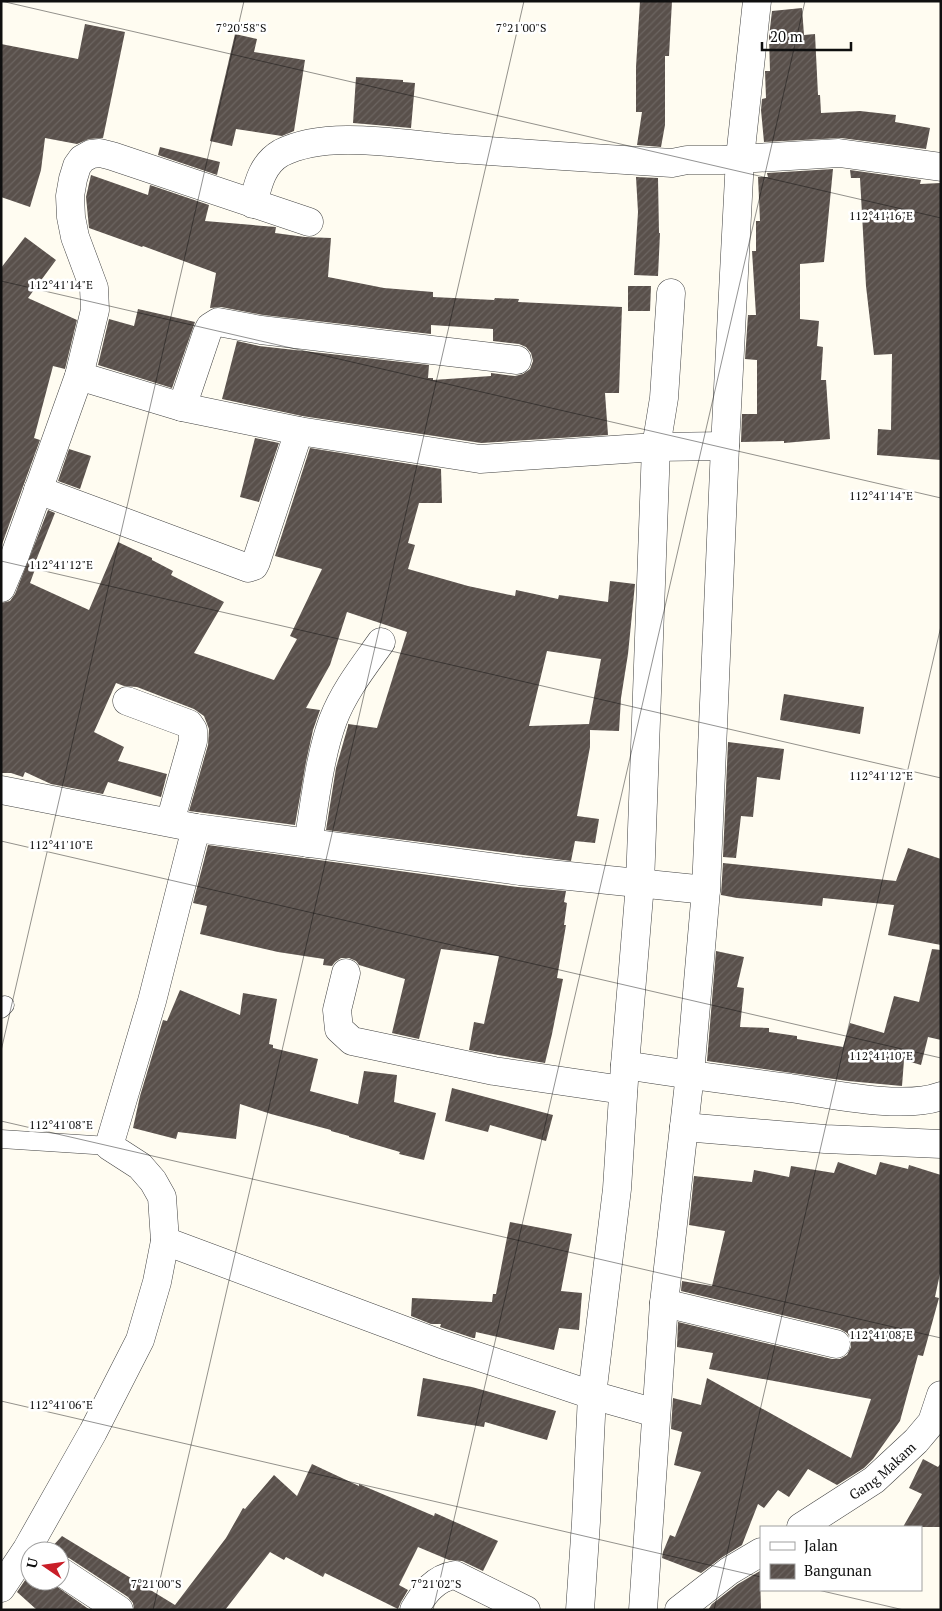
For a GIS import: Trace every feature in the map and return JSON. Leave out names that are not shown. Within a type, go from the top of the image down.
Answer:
[{"type":"street","points":[[643,1610],[648,1411],[664,1303],[684,1127],[681,1073],[701,890],[716,446],[731,159],[757,1]]},
{"type":"street","points":[[253,204],[264,170],[280,154],[298,146],[336,140],[377,141],[457,149],[672,163],[687,160],[839,154],[941,167]]},
{"type":"street","points":[[1,588],[79,376],[95,310],[94,288],[75,237],[71,218],[70,196],[73,179],[82,158],[100,153],[112,156],[309,222]]},
{"type":"street","points":[[580,1610],[586,1522],[617,1189],[649,884],[660,447],[671,294]]},
{"type":"street","points":[[182,407],[207,333],[210,327],[218,322],[261,330],[517,360]]},
{"type":"street","points":[[79,376],[182,407],[299,431],[480,459],[660,447],[716,446]]},
{"type":"street","points":[[38,490],[248,568],[254,566],[256,562],[299,431]]},
{"type":"street","points":[[308,843],[333,719],[350,686],[381,642]]},
{"type":"street","points":[[127,701],[189,724],[193,730],[193,741],[170,822]]},
{"type":"street","points":[[1,790],[196,828],[520,870],[701,890]]},
{"type":"street","points":[[33,1541],[93,1432],[140,1340],[157,1282],[165,1241],[162,1196],[153,1181],[140,1166],[109,1146],[152,1001],[196,828]]},
{"type":"street","points":[[346,973],[337,1010],[339,1029],[352,1041],[494,1070],[628,1074],[681,1073],[880,1120],[941,1144]]},
{"type":"street","points":[[684,1127],[825,1139],[880,1120],[921,1101],[941,1096]]},
{"type":"street","points":[[165,1241],[441,1344],[598,1397],[648,1411]]},
{"type":"street","points":[[664,1303],[836,1344]]},
{"type":"street","name":"Gang Makam","points":[[804,1526],[874,1480],[936,1425],[941,1395]]},
{"type":"street","points":[[679,1610],[729,1571],[760,1553]]},
{"type":"street","points":[[1,1588],[20,1561]]},
{"type":"street","points":[[414,1610],[425,1591],[446,1576],[455,1575],[526,1610]]},
{"type":"street","points":[[70,1578],[120,1610]]},
{"type":"lane","points":[[1,1139],[109,1146]]},
{"type":"building","points":[[640,1],[672,1],[669,56],[665,56],[665,125],[661,147],[637,145],[642,112],[636,112],[636,67]]},
{"type":"building","points":[[802,8],[804,35],[815,34],[818,95],[820,95],[821,113],[860,111],[896,115],[895,122],[930,128],[926,149],[841,138],[764,142],[761,110],[762,99],[766,98],[765,71],[770,71],[769,37],[772,11]]},
{"type":"building","points":[[85,24],[125,32],[103,138],[89,139],[77,144],[45,138],[41,170],[30,207],[1,197],[1,44],[78,59]]},
{"type":"building","points":[[235,34],[257,39],[254,52],[305,60],[294,131],[282,136],[236,129],[232,146],[210,141]]},
{"type":"building","points":[[356,77],[403,80],[403,82],[415,83],[411,128],[353,123]]},
{"type":"building","points":[[160,147],[220,162],[217,175],[158,155]]},
{"type":"building","points":[[833,169],[824,262],[800,264],[800,319],[819,321],[817,346],[823,347],[821,380],[826,380],[830,439],[784,443],[784,441],[741,442],[742,414],[757,414],[757,360],[745,359],[748,315],[756,315],[752,251],[756,251],[756,221],[760,221],[758,177],[768,177],[767,173]]},
{"type":"building","points":[[850,170],[921,180],[920,184],[941,183],[941,460],[877,455],[878,429],[891,430],[892,354],[874,355],[866,286],[860,178],[851,178]]},
{"type":"building","points":[[91,175],[148,195],[150,185],[209,205],[205,221],[276,227],[275,233],[331,238],[328,277],[384,288],[433,292],[433,297],[494,300],[495,298],[519,299],[518,302],[622,307],[619,393],[605,393],[608,435],[481,443],[302,416],[222,399],[237,341],[259,346],[429,365],[428,378],[433,378],[433,380],[491,376],[491,373],[515,376],[523,374],[530,369],[533,361],[531,353],[526,347],[519,344],[493,341],[493,329],[431,325],[431,334],[263,315],[221,307],[210,308],[216,273],[89,228],[86,197]]},
{"type":"building","points":[[636,177],[658,178],[660,233],[658,276],[634,275],[638,212]]},
{"type":"building","points":[[25,237],[56,260],[28,298],[77,320],[65,369],[53,366],[34,438],[40,440],[1,547],[1,268]]},
{"type":"building","points":[[628,286],[651,286],[650,311],[628,311]]},
{"type":"building","points":[[138,309],[195,322],[172,388],[98,365],[109,319],[134,326]]},
{"type":"building","points":[[255,438],[279,443],[259,502],[240,497]]},
{"type":"building","points":[[310,448],[441,469],[442,503],[419,503],[408,543],[415,545],[408,569],[468,586],[515,596],[516,590],[558,599],[559,595],[608,602],[610,581],[635,584],[628,654],[621,698],[619,731],[590,730],[590,747],[577,816],[599,819],[595,843],[575,841],[571,861],[326,830],[336,768],[348,724],[377,728],[407,632],[347,612],[330,665],[306,708],[320,710],[313,730],[306,762],[295,825],[189,811],[208,745],[209,729],[204,716],[194,709],[137,687],[116,683],[94,732],[124,747],[118,761],[167,774],[161,797],[108,782],[103,794],[51,784],[25,772],[23,777],[11,773],[1,773],[1,603],[10,601],[15,594],[48,510],[55,513],[35,563],[37,564],[30,583],[89,610],[118,542],[152,558],[152,560],[173,571],[171,575],[224,602],[194,653],[274,680],[297,639],[290,636],[322,569],[275,556]],"holes":[[[547,651],[601,659],[589,724],[529,726]]]},
{"type":"building","points":[[69,449],[91,456],[80,489],[58,481]]},
{"type":"building","points":[[784,694],[864,707],[860,734],[780,720]]},
{"type":"building","points":[[728,742],[784,749],[780,780],[757,777],[753,817],[741,816],[736,858],[723,857]]},
{"type":"building","points":[[208,845],[518,887],[566,891],[564,902],[567,903],[564,925],[566,925],[557,978],[563,979],[545,1063],[469,1050],[474,1022],[484,1024],[499,956],[441,949],[419,1039],[392,1033],[405,979],[359,965],[356,961],[349,958],[341,958],[332,966],[323,965],[324,959],[278,952],[200,934],[207,906],[193,903]]},
{"type":"building","points":[[908,848],[941,859],[941,945],[888,935],[894,905],[823,898],[822,906],[721,895],[723,863],[896,881]]},
{"type":"building","points":[[932,949],[941,950],[941,1040],[928,1037],[921,1065],[904,1060],[902,1086],[848,1081],[707,1061],[716,951],[744,957],[737,987],[744,988],[740,1027],[769,1028],[769,1032],[797,1036],[797,1039],[843,1047],[850,1023],[884,1033],[894,996],[919,1002]]},
{"type":"building","points":[[180,990],[240,1015],[243,993],[277,999],[269,1044],[273,1045],[273,1048],[318,1059],[310,1091],[358,1104],[364,1071],[397,1075],[394,1102],[436,1113],[424,1160],[399,1154],[400,1152],[331,1130],[240,1104],[236,1139],[178,1132],[176,1139],[133,1128],[140,1096],[163,1020],[167,1021]]},
{"type":"building","points":[[452,1088],[553,1115],[546,1141],[490,1125],[488,1132],[445,1121]]},
{"type":"building","points":[[838,1162],[876,1175],[880,1162],[908,1169],[909,1165],[941,1175],[941,1269],[935,1297],[939,1298],[923,1356],[918,1355],[900,1421],[873,1459],[864,1468],[837,1485],[808,1469],[789,1497],[778,1490],[764,1508],[758,1504],[742,1545],[701,1573],[662,1558],[670,1535],[675,1537],[701,1472],[674,1465],[682,1432],[671,1429],[673,1398],[701,1405],[707,1378],[851,1458],[871,1399],[709,1369],[713,1353],[677,1347],[678,1322],[832,1359],[840,1359],[847,1355],[851,1347],[851,1339],[847,1333],[840,1329],[681,1291],[682,1281],[712,1286],[725,1231],[689,1225],[694,1176],[752,1182],[754,1170],[789,1177],[791,1166],[834,1173]]},
{"type":"building","points":[[510,1222],[572,1234],[561,1291],[582,1293],[579,1330],[559,1328],[554,1350],[476,1332],[475,1338],[473,1338],[440,1327],[441,1324],[431,1324],[411,1316],[412,1298],[492,1302],[493,1294],[496,1294]]},
{"type":"building","points":[[423,1378],[472,1387],[556,1411],[547,1440],[485,1422],[484,1427],[417,1416]]},
{"type":"building","points":[[923,1459],[938,1467],[941,1463],[941,1527],[904,1526],[922,1494],[909,1488]]},
{"type":"building","points":[[312,1464],[359,1486],[359,1484],[434,1516],[435,1513],[498,1541],[483,1571],[462,1561],[449,1560],[418,1547],[399,1585],[408,1590],[398,1609],[325,1573],[323,1577],[286,1557],[284,1560],[270,1552],[225,1610],[134,1610],[133,1603],[128,1597],[70,1559],[70,1541],[57,1541],[62,1536],[175,1605],[226,1538],[243,1508],[245,1509],[274,1475],[297,1496]]},
{"type":"building","points":[[760,1571],[761,1610],[708,1610],[712,1604],[738,1584]]},
{"type":"building","points":[[20,1588],[20,1591],[63,1591],[90,1610],[37,1610],[17,1592]]}]
